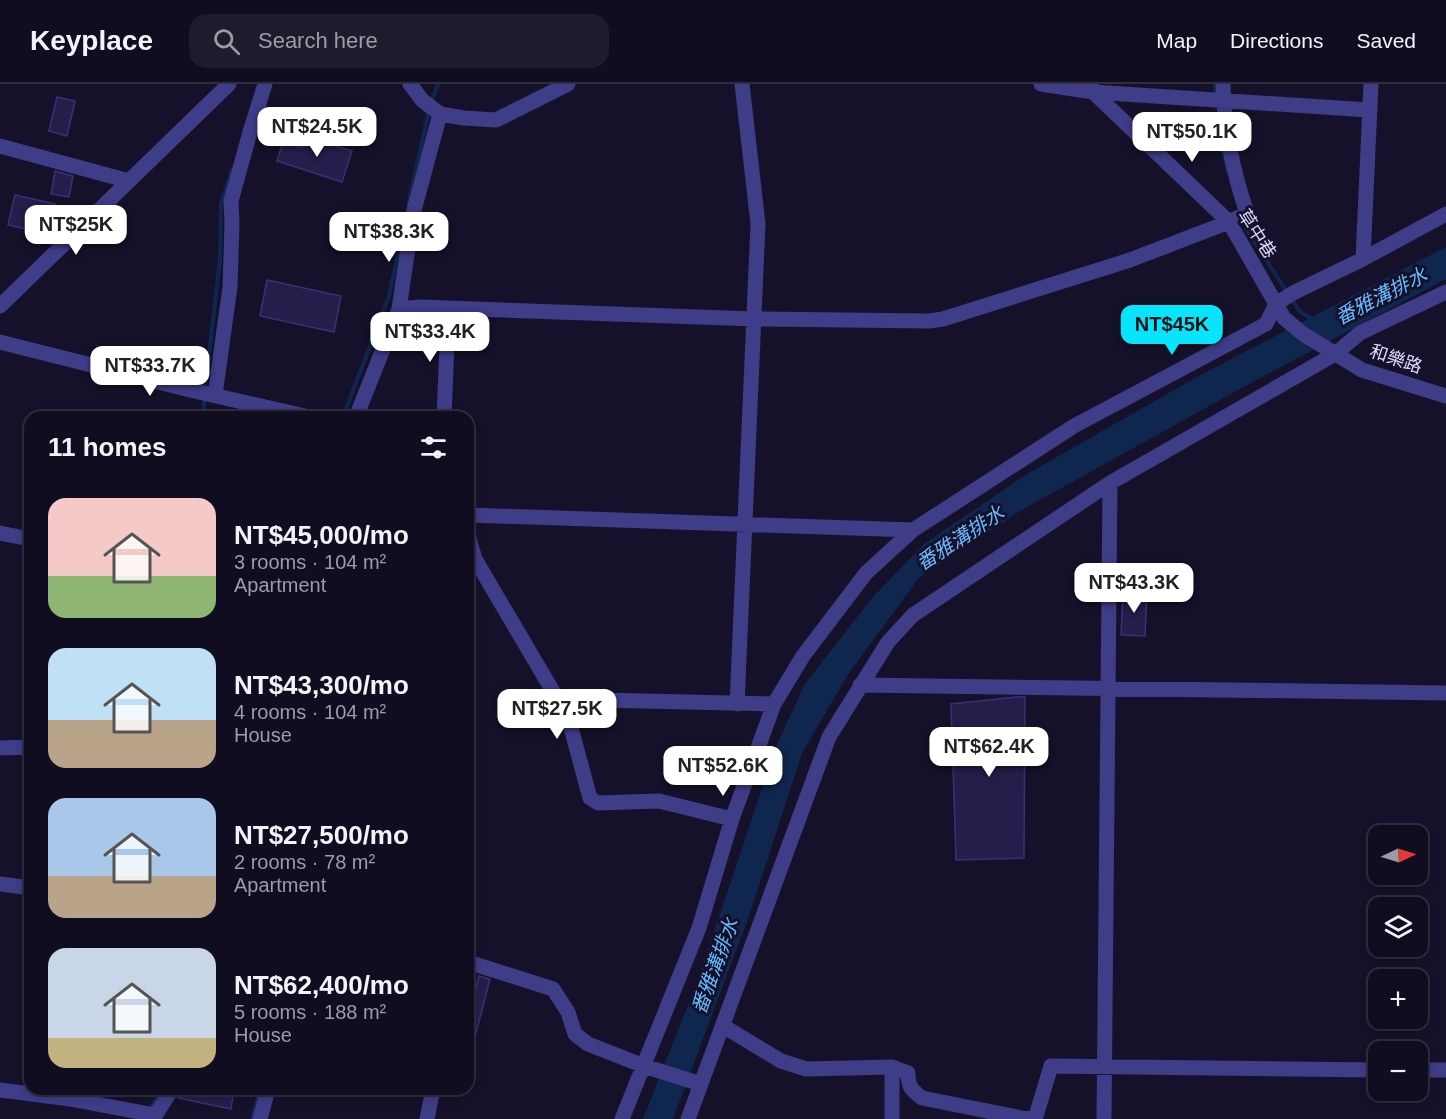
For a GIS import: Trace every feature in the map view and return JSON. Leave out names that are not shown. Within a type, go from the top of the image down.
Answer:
[{"type":"street","points":[[0,306],[229,84]]},
{"type":"street","points":[[215,394],[230,287],[231,201],[265,84]]},
{"type":"street","points":[[410,84],[422,100],[437,112],[464,118],[496,120],[568,84]]},
{"type":"street","points":[[737,704],[758,224],[742,84]]},
{"type":"street","points":[[1041,84],[1223,92],[1369,110]]},
{"type":"street","points":[[1363,259],[1371,84]]},
{"type":"street","name":"草中巷","points":[[1093,88],[1230,222],[1284,318]]},
{"type":"street","points":[[399,309],[420,307],[755,320],[930,321],[943,319],[1130,260],[1230,222],[1247,213],[1238,188],[1223,92]]},
{"type":"street","points":[[358,411],[399,309],[413,214],[437,112]]},
{"type":"street","points":[[0,146],[54,159],[129,182]]},
{"type":"street","points":[[622,1119],[699,928],[732,819],[774,704],[803,656],[840,604],[866,573],[913,530],[1074,426],[1266,324],[1276,303],[1293,292],[1363,259],[1446,214]]},
{"type":"street","points":[[688,1119],[810,783],[829,737],[888,642],[913,615],[1110,483],[1335,354],[1360,333],[1446,292]]},
{"type":"street","points":[[444,411],[446,308]]},
{"type":"street","name":"和樂路","points":[[1284,318],[1303,334],[1362,370],[1446,396]]},
{"type":"street","points":[[0,342],[190,390],[284,411]]},
{"type":"street","points":[[1104,1119],[1110,483]]},
{"type":"street","points":[[474,514],[913,530]]},
{"type":"street","points":[[0,533],[24,538]]},
{"type":"street","points":[[474,556],[568,717],[590,798],[598,803],[659,801],[732,819]]},
{"type":"street","points":[[860,685],[1446,693]]},
{"type":"street","points":[[556,699],[774,704]]},
{"type":"street","points":[[0,748],[24,747]]},
{"type":"street","points":[[0,884],[24,887]]},
{"type":"street","points":[[474,964],[553,989],[568,1012],[575,1034],[588,1044],[644,1066],[701,1084]]},
{"type":"street","points":[[723,1026],[792,1066],[806,1069],[892,1067],[908,1073],[908,1084],[911,1091],[922,1098],[1028,1119],[1036,1116],[1051,1066],[1368,1070]]},
{"type":"street","points":[[892,1067],[892,1119]]},
{"type":"street","points":[[1428,1070],[1446,1070]]},
{"type":"street","points":[[0,1090],[24,1093]]},
{"type":"street","points":[[39,1095],[70,1099],[154,1117],[168,1095]]},
{"type":"street","points":[[260,1119],[266,1095]]},
{"type":"street","points":[[427,1119],[432,1095]]},
{"type":"water","name":"番雅溝排水","points":[[1446,247],[1446,279],[1247,385],[1020,511],[918,579],[849,673],[802,753],[749,916],[673,1119],[643,1119],[696,985],[777,744],[805,684],[872,598],[924,544],[1027,474],[1195,378]]},
{"type":"building","points":[[57,97],[75,101],[67,136],[49,131]]},
{"type":"building","points":[[306,136],[352,151],[342,182],[277,161],[283,142],[302,148]]},
{"type":"building","points":[[55,171],[73,176],[69,197],[51,194]]},
{"type":"building","points":[[15,195],[55,204],[48,234],[8,225]]},
{"type":"building","points":[[267,280],[341,296],[334,332],[260,316]]},
{"type":"building","points":[[1123,592],[1147,593],[1145,636],[1121,635]]},
{"type":"building","points":[[1025,697],[1024,858],[956,860],[951,704]]},
{"type":"building","points":[[479,976],[490,979],[474,1041],[474,996]]},
{"type":"building","points":[[179,1095],[233,1095],[231,1109],[178,1098]]},
{"type":"waterway","points":[[431,102],[438,84]]},
{"type":"waterway","points":[[1215,84],[1216,95]]},
{"type":"waterway","points":[[408,205],[429,110]]},
{"type":"waterway","points":[[1223,150],[1228,172]]},
{"type":"waterway","points":[[205,390],[220,259],[221,204],[232,169]]},
{"type":"waterway","points":[[1243,219],[1246,229],[1287,292]]},
{"type":"waterway","points":[[345,411],[389,296],[405,221]]},
{"type":"waterway","points":[[1291,298],[1300,312],[1316,321]]},
{"type":"waterway","points":[[204,397],[204,411]]},
{"type":"waterway","points":[[148,1111],[159,1095]]},
{"type":"waterway","points":[[252,1119],[258,1095]]}]
